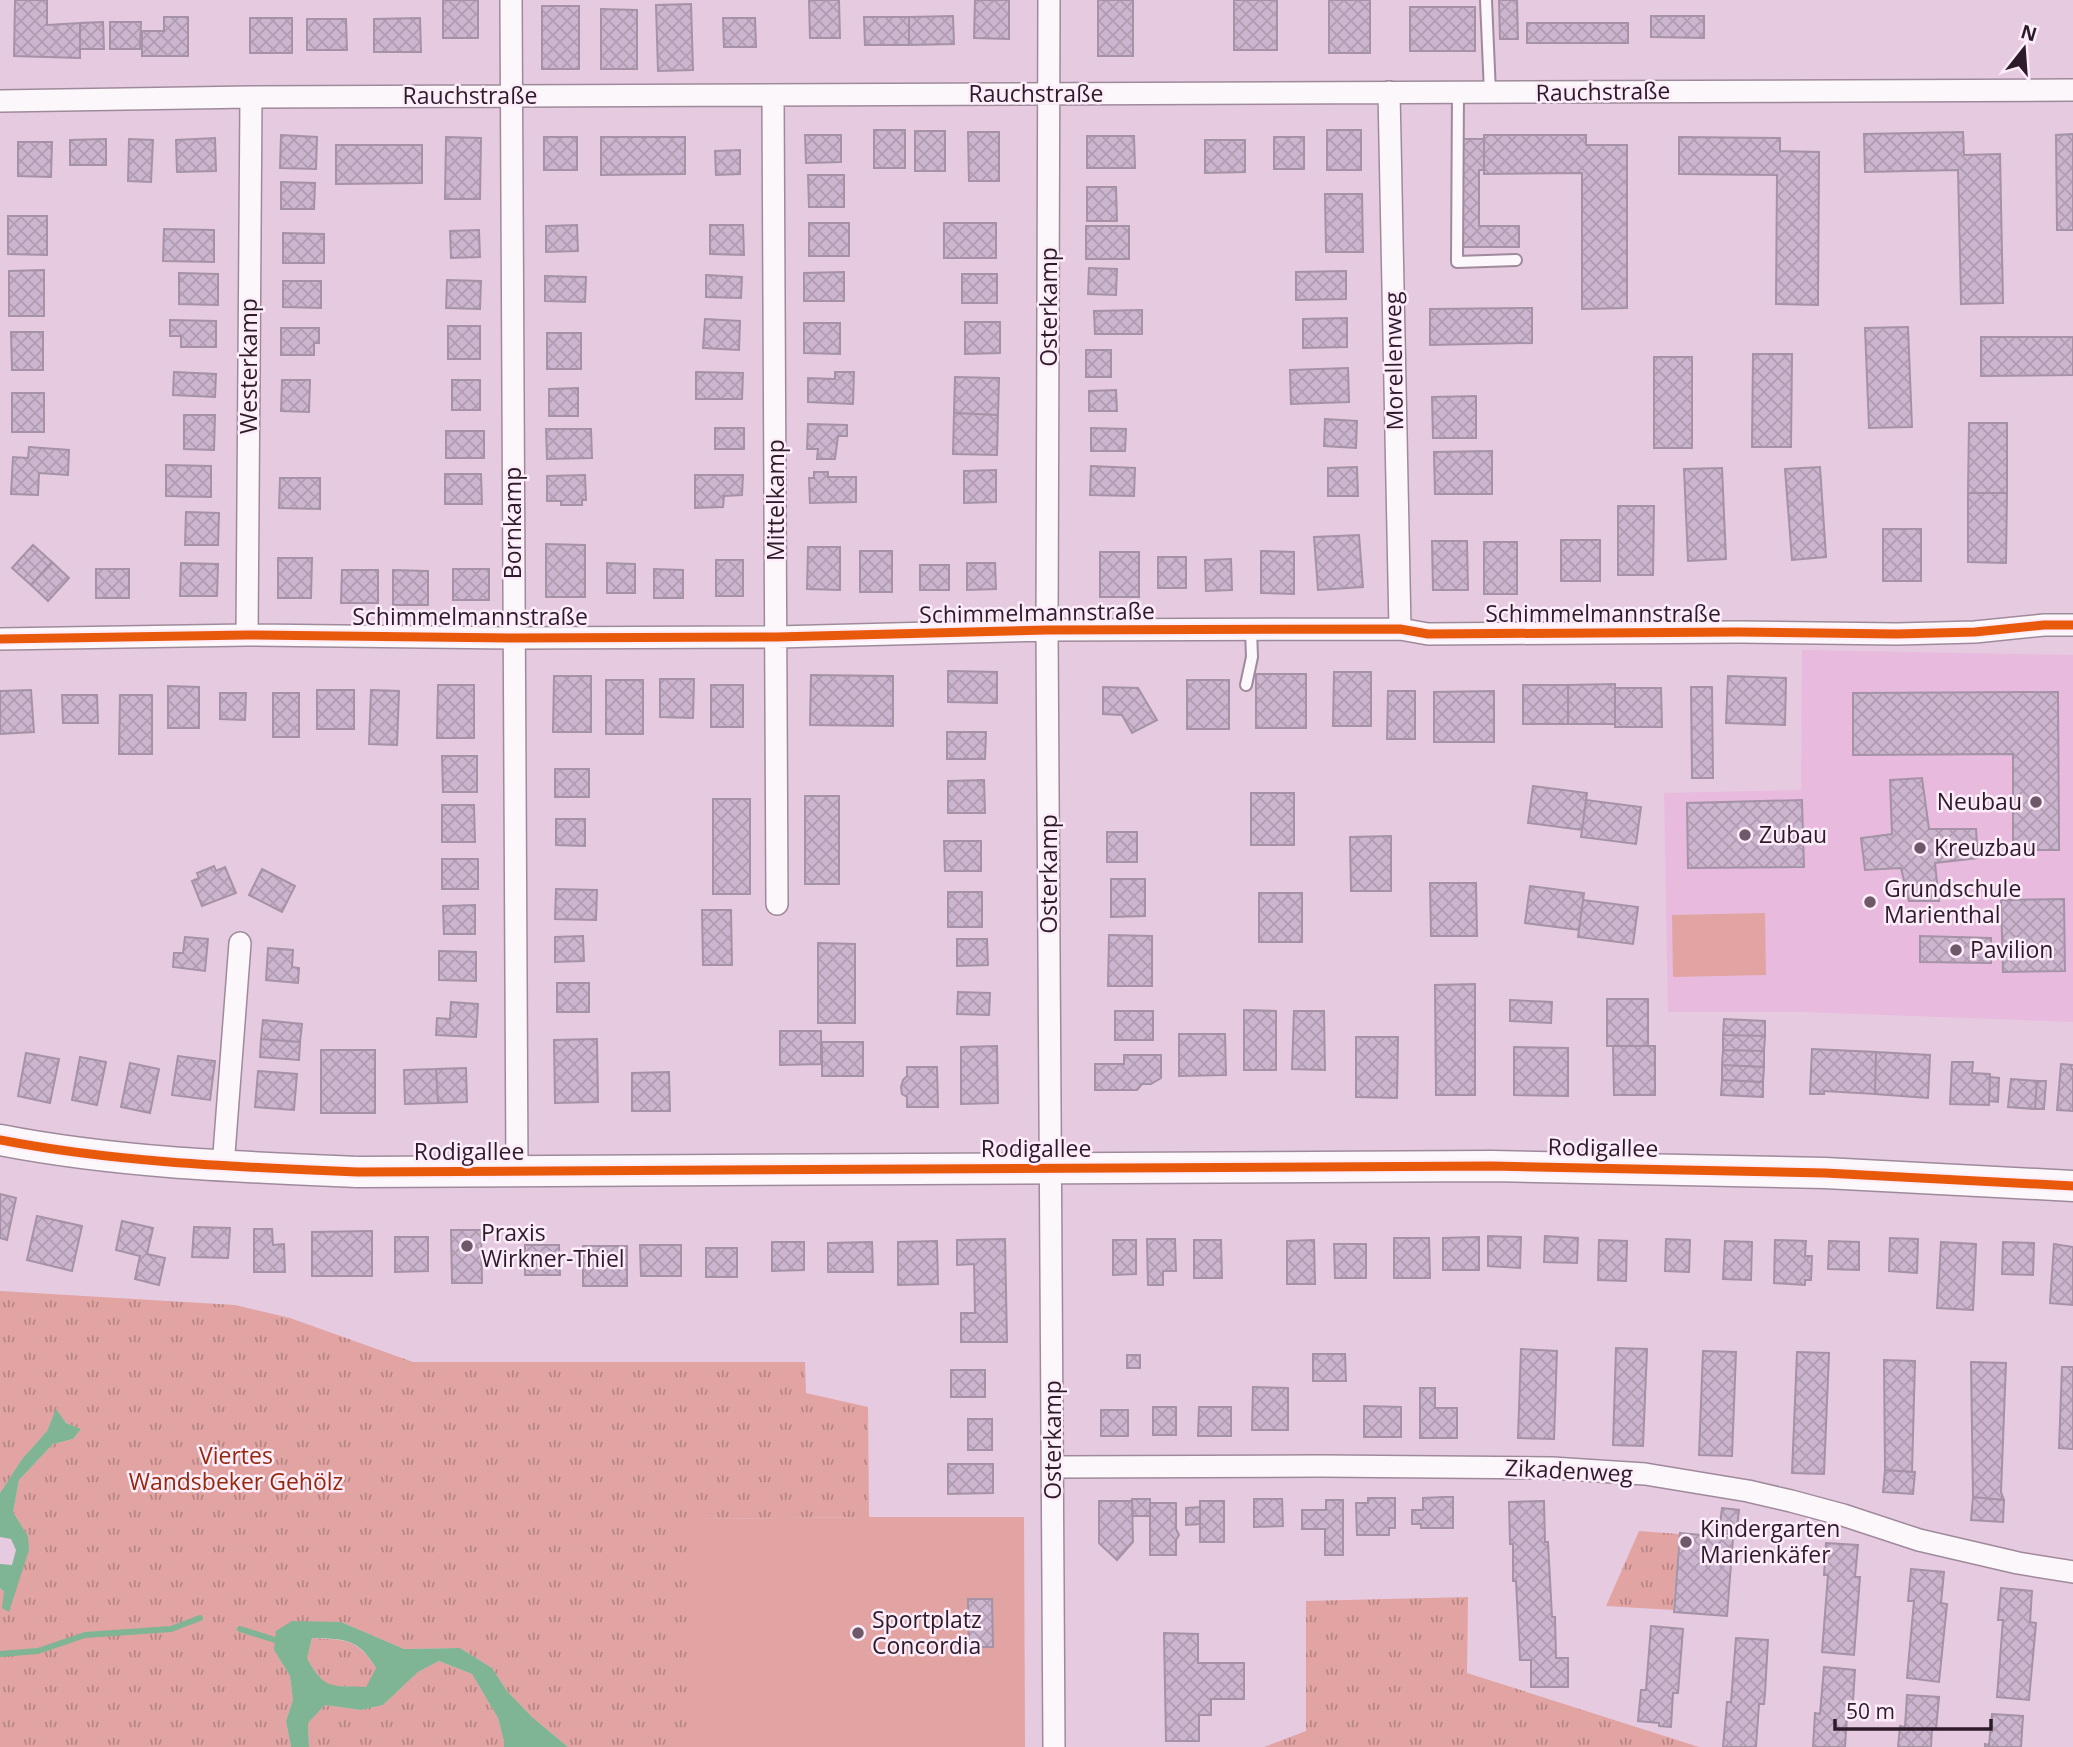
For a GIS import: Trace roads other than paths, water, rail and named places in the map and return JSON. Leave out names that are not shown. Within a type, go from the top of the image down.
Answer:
[{"type":"main road","name":"Rodigallee","points":[[0,1140],[85,1154],[223,1167],[359,1172],[1492,1166],[1838,1173],[2073,1186]]},
{"type":"street","name":"Bornkamp","points":[[511,0],[517,1171]]},
{"type":"street","name":"Osterkamp","points":[[1049,0],[1047,631],[1054,1747]]},
{"type":"street","name":"Rauchstraße","points":[[0,101],[251,97],[2073,90]]},
{"type":"street","name":"Morellenweg","points":[[1389,92],[1400,629]]},
{"type":"street","name":"Mittelkamp","points":[[774,96],[777,904]]},
{"type":"street","name":"Westerkamp","points":[[247,635],[251,97]]},
{"type":"street","name":"Schimmelmannstraße","points":[[0,639],[247,635],[513,638],[1400,629],[1442,634],[1897,634],[2073,625]]},
{"type":"street","points":[[223,1167],[240,943]]},
{"type":"street","name":"Zikadenweg","points":[[1054,1467],[1539,1468],[1645,1474],[1756,1493],[1843,1515],[1919,1540],[2018,1563],[2073,1572]]},
{"type":"lane","points":[[1486,0],[1490,93]]},
{"type":"lane","points":[[1458,92],[1457,262],[1516,260]]},
{"type":"lane","points":[[1246,685],[1252,657],[1251,630]]},
{"type":"waterway","points":[[0,1654],[38,1651],[85,1635],[171,1629],[200,1618]]},
{"type":"waterway","points":[[240,1629],[275,1640]]},
{"type":"place","name":"Neubau","points":[[2036,802]]},
{"type":"place","name":"Zubau","points":[[1745,835]]},
{"type":"place","name":"Kreuzbau","points":[[1920,848]]},
{"type":"place","name":"Grundschule Marienthal","points":[[1870,902]]},
{"type":"place","name":"Pavilion","points":[[1956,950]]},
{"type":"place","name":"Praxis Wirkner-Thiel","points":[[467,1246]]},
{"type":"place","name":"Kindergarten Marienkäfer","points":[[1686,1542]]},
{"type":"place","name":"Sportplatz Concordia","points":[[858,1633]]},
{"type":"park label","name":"Viertes Wandsbeker Gehölz","points":[[236,1469]]}]
